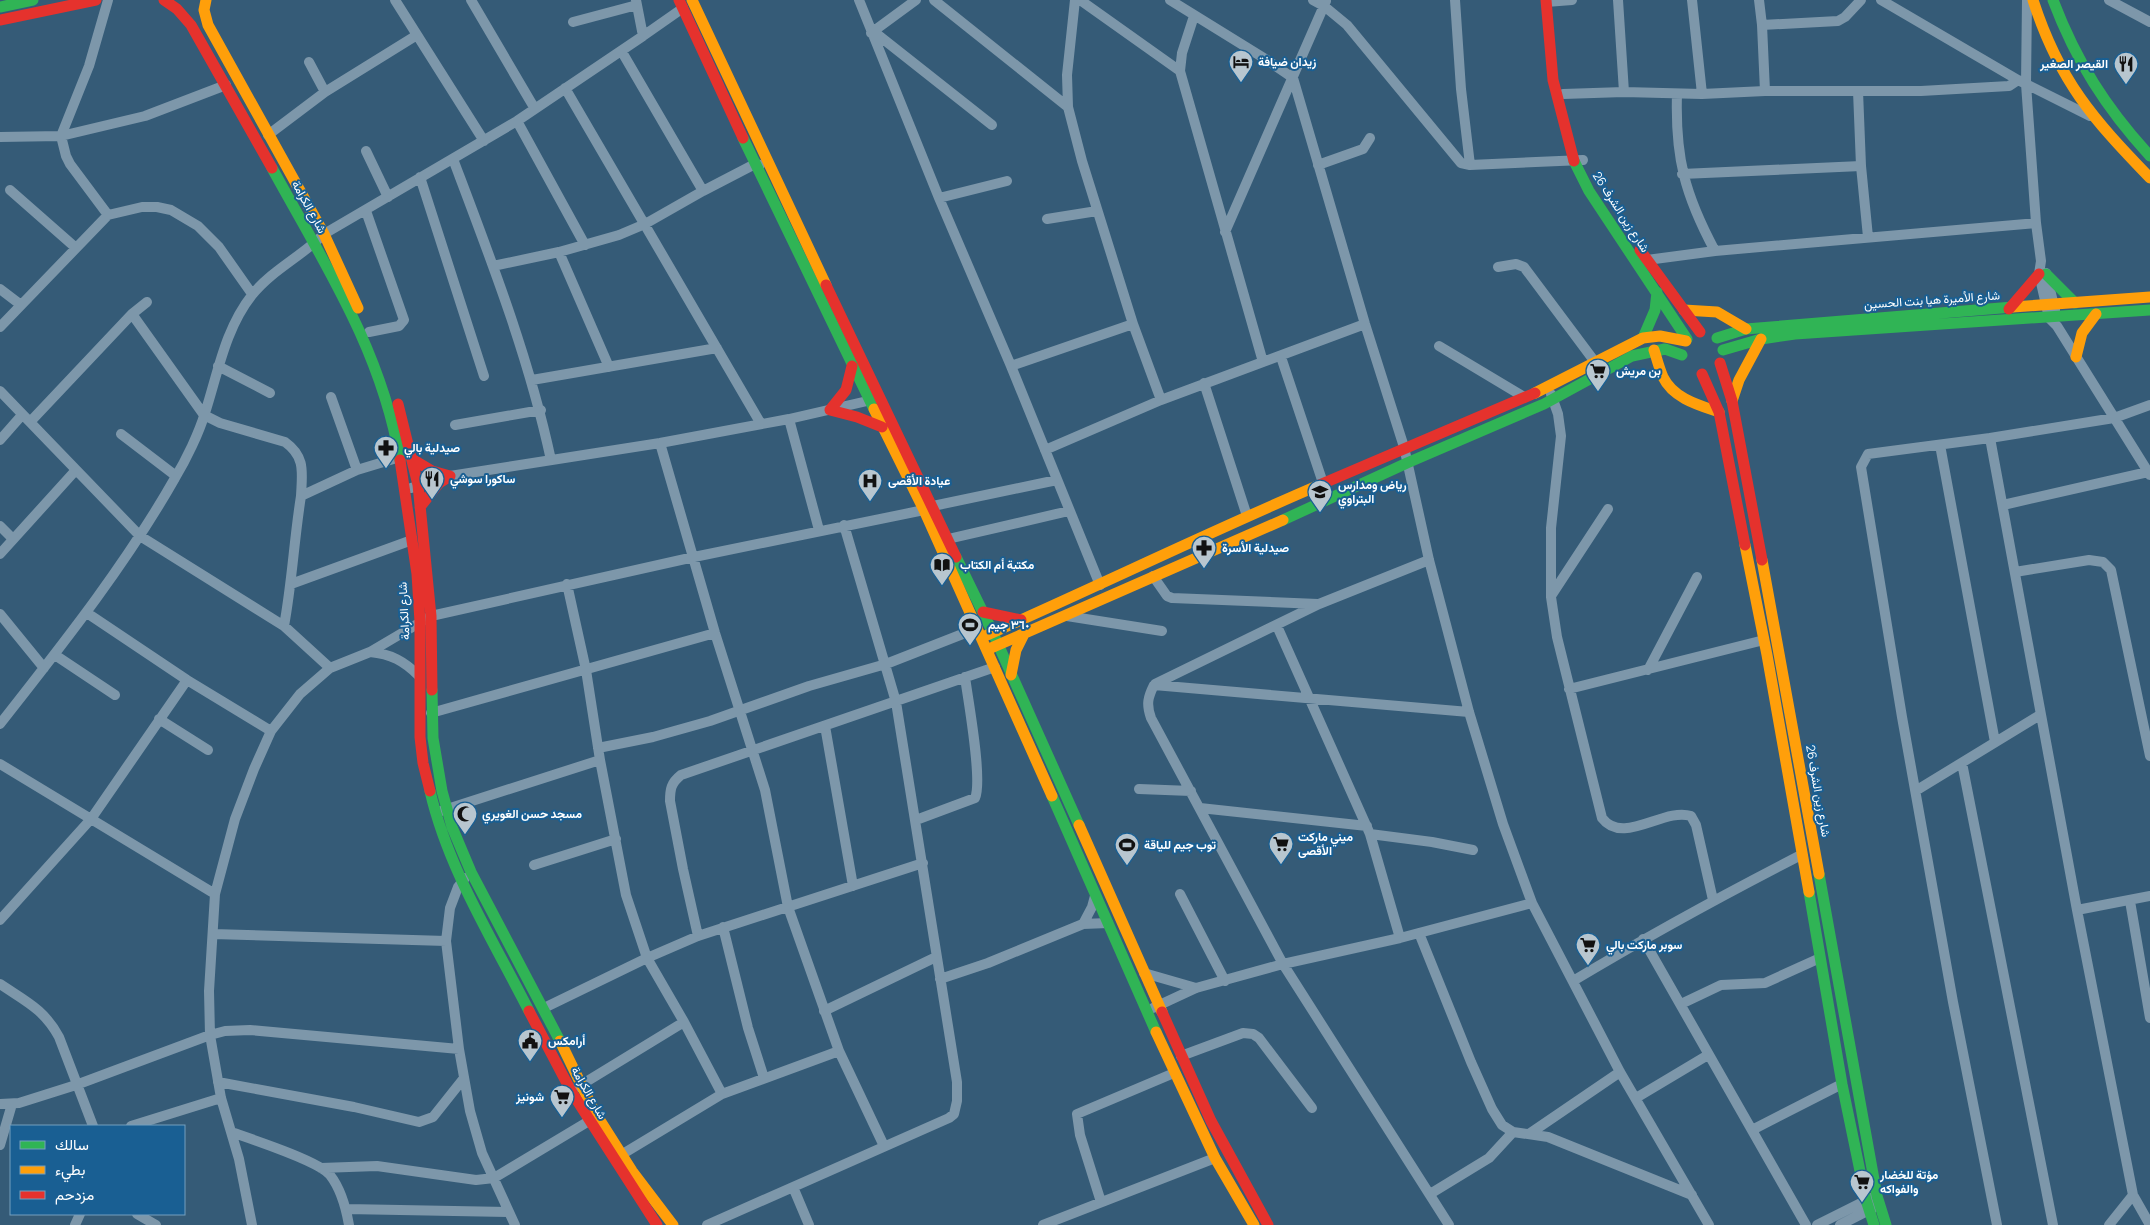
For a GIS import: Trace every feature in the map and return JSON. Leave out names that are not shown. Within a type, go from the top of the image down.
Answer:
[{"type":"street","points":[[0,7],[33,0]]},
{"type":"street","points":[[0,20],[96,0]]},
{"type":"street","points":[[108,0],[89,66],[61,136],[70,164],[108,215]]},
{"type":"street","name":"شارع الكرامة","points":[[164,0],[181,4],[361,331],[380,376],[406,458],[418,485],[431,616],[431,713],[433,738],[446,809],[471,872],[544,1008],[594,1110],[621,1155],[673,1225]]},
{"type":"street","name":"شارع الكرامة","points":[[196,0],[205,5],[208,25],[324,234],[393,388],[406,458],[406,490],[420,622],[420,737],[423,762],[435,813],[462,881],[571,1091],[657,1225]]},
{"type":"street","points":[[395,0],[484,141]]},
{"type":"street","points":[[471,0],[534,109]]},
{"type":"street","points":[[692,0],[882,398],[928,508],[985,632],[1011,675],[1211,1122],[1268,1225]]},
{"type":"street","points":[[859,0],[1100,585]]},
{"type":"street","points":[[872,32],[916,0]]},
{"type":"street","points":[[934,0],[1068,107]]},
{"type":"street","points":[[1075,0],[1067,75],[1068,107],[1097,211],[1133,324],[1162,400]]},
{"type":"street","points":[[1080,0],[1180,71]]},
{"type":"street","points":[[1170,0],[1293,78],[1365,324],[1404,448],[1430,560],[1469,712],[1503,824],[1532,903],[1620,1072],[1709,1225]]},
{"type":"street","points":[[1313,0],[1326,3],[1347,25],[1457,160],[1464,164],[1579,161]]},
{"type":"street","points":[[1455,0],[1461,89],[1470,164]]},
{"type":"street","points":[[1550,1],[1572,0]]},
{"type":"street","points":[[1618,0],[1624,92]]},
{"type":"street","points":[[1692,0],[1702,94]]},
{"type":"street","points":[[1759,0],[1765,91]]},
{"type":"street","points":[[1762,25],[1838,21],[1846,18],[1861,0]]},
{"type":"street","points":[[1881,0],[2022,82],[2092,117]]},
{"type":"street","points":[[2002,505],[2149,474],[2054,321],[2041,261],[2022,82],[2027,0]]},
{"type":"street","points":[[2033,0],[2052,51],[2064,74],[2092,117],[2150,178]]},
{"type":"street","points":[[2053,0],[2069,43],[2084,71],[2113,115],[2150,156]]},
{"type":"street","points":[[2109,0],[2150,22]]},
{"type":"street","name":"شارع زين الشرف 26","points":[[1550,1],[1563,94],[1579,161],[1647,260],[1700,332]]},
{"type":"street","name":"شارع زين الشرف 26","points":[[1550,1],[1553,80],[1589,191],[1657,292],[1686,340]]},
{"type":"street","points":[[573,22],[636,3],[643,36]]},
{"type":"street","points":[[1225,232],[1326,3]]},
{"type":"street","points":[[0,724],[87,613],[140,536],[176,476],[204,415],[227,339],[252,294],[280,268],[314,244],[324,234],[517,121],[622,52],[681,4],[755,164],[882,427],[948,540],[983,612],[985,632]]},
{"type":"street","points":[[1194,16],[1182,53],[1180,71],[1263,362]]},
{"type":"street","points":[[872,32],[992,125]]},
{"type":"street","points":[[268,135],[325,92],[417,35]]},
{"type":"street","points":[[622,52],[703,190]]},
{"type":"street","points":[[309,62],[325,92]]},
{"type":"street","points":[[1563,94],[1858,91],[2009,86],[2022,82]]},
{"type":"street","points":[[0,137],[61,136],[145,116],[226,85]]},
{"type":"street","points":[[565,88],[762,424]]},
{"type":"street","points":[[1858,91],[1861,166],[1868,237]]},
{"type":"street","points":[[1677,94],[1677,144],[1682,174],[1691,201],[1715,251]]},
{"type":"street","points":[[517,121],[585,245]]},
{"type":"street","points":[[1318,165],[1363,149],[1370,138]]},
{"type":"street","points":[[2134,139],[2150,140]]},
{"type":"street","points":[[366,151],[388,198]]},
{"type":"street","points":[[453,159],[493,266],[532,380],[552,460]]},
{"type":"street","points":[[493,266],[585,245],[645,224],[703,190],[755,164],[771,168]]},
{"type":"street","points":[[1682,174],[1861,166]]},
{"type":"street","points":[[420,177],[484,376]]},
{"type":"street","points":[[939,198],[1007,181]]},
{"type":"street","points":[[10,190],[76,248]]},
{"type":"street","points":[[0,327],[108,215],[142,207],[157,207],[171,210],[198,226],[219,247],[252,294]]},
{"type":"street","points":[[366,211],[404,320],[398,326],[369,332]]},
{"type":"street","points":[[1047,219],[1097,211]]},
{"type":"street","points":[[1647,260],[1715,251],[2036,223]]},
{"type":"street","points":[[559,252],[610,367]]},
{"type":"street","points":[[1498,267],[1516,264],[1524,267],[1595,362]]},
{"type":"street","points":[[2043,274],[2075,303]]},
{"type":"street","points":[[2009,309],[2043,274]]},
{"type":"street","points":[[0,288],[21,305]]},
{"type":"street","points":[[1643,338],[1655,310],[1657,292]]},
{"type":"street","name":"شارع الأميرة هيا بنت الحسين","points":[[1718,338],[1746,329],[1806,323],[2150,297]]},
{"type":"street","points":[[0,440],[26,419],[132,314],[148,302]]},
{"type":"street","points":[[1684,310],[1714,310],[1730,317],[1746,329]]},
{"type":"street","name":"شارع الأميرة هيا بنت الحسين","points":[[1723,350],[1761,339],[1795,334],[1840,330],[2054,321],[2096,314],[2150,310]]},
{"type":"street","points":[[132,314],[204,415],[230,426],[285,442],[299,456],[302,470],[301,496],[294,545],[292,584],[284,626]]},
{"type":"street","points":[[2076,357],[2082,333],[2096,314]]},
{"type":"street","points":[[1011,366],[1133,324]]},
{"type":"street","points":[[1045,450],[1204,383],[1281,357],[1365,324]]},
{"type":"street","points":[[598,748],[667,733],[809,686],[886,664],[1022,620],[1247,516],[1548,388],[1643,338],[1660,336],[1686,340],[1700,332],[1712,334],[1718,338],[1723,350],[1720,364],[1709,372],[1702,374],[1689,368],[1682,355],[1665,349],[1632,356],[1553,400],[993,647]]},
{"type":"street","points":[[1732,401],[1739,380],[1761,339]]},
{"type":"street","points":[[1682,355],[1686,340]]},
{"type":"street","points":[[1439,346],[1524,397]]},
{"type":"street","points":[[532,380],[717,348]]},
{"type":"street","points":[[1654,350],[1663,377],[1670,387],[1682,398],[1719,412]]},
{"type":"street","points":[[1281,357],[1322,483]]},
{"type":"street","name":"شارع زين الشرف 26","points":[[1720,364],[1732,401],[1779,652],[1873,1202],[1874,1225]]},
{"type":"street","points":[[218,366],[270,393]]},
{"type":"street","points":[[830,410],[846,390],[852,366]]},
{"type":"street","name":"شارع زين الشرف 26","points":[[1702,374],[1719,412],[1767,655],[1842,1084],[1873,1202],[1886,1225]]},
{"type":"street","points":[[1204,383],[1247,516]]},
{"type":"street","points":[[1548,388],[1558,414],[1561,436],[1551,528],[1551,597],[1557,637],[1602,818],[1607,824],[1616,829],[1673,817],[1691,816],[1696,825],[1714,900]]},
{"type":"street","points":[[0,391],[75,471],[140,536],[284,626],[330,668]]},
{"type":"street","points":[[331,397],[357,470]]},
{"type":"street","points":[[406,490],[450,476],[660,443],[789,419],[882,398]]},
{"type":"street","points":[[1997,1225],[1966,1068],[1899,698],[1861,466],[1868,454],[1990,438],[2114,418],[2150,405]]},
{"type":"street","points":[[455,425],[541,410]]},
{"type":"street","points":[[830,410],[858,417],[882,427]]},
{"type":"street","points":[[789,419],[820,530]]},
{"type":"street","points":[[121,434],[176,476]]},
{"type":"street","points":[[1990,438],[2040,715],[2133,1195],[2150,1225]]},
{"type":"street","points":[[660,443],[715,633],[753,751],[771,820],[788,906],[839,1051],[884,1146]]},
{"type":"street","points":[[1940,445],[1995,742]]},
{"type":"street","points":[[301,496],[357,470],[406,458],[432,471],[450,476]]},
{"type":"street","points":[[0,554],[75,471]]},
{"type":"street","points":[[420,507],[439,484],[450,476]]},
{"type":"street","points":[[252,1225],[246,1184],[221,1098],[210,1035],[209,991],[215,894],[235,819],[271,732],[300,694],[330,668],[370,652],[431,616],[567,584],[1057,480]]},
{"type":"street","points":[[1551,597],[1608,509]]},
{"type":"street","points":[[948,540],[1069,511]]},
{"type":"street","points":[[708,1225],[949,1118],[955,1110],[957,1101],[957,1082],[896,702],[844,525]]},
{"type":"street","points":[[0,526],[13,539]]},
{"type":"street","points":[[292,584],[412,540]]},
{"type":"street","points":[[1430,560],[1320,604],[1154,685],[1147,697],[1147,708],[1283,964],[1449,1225]]},
{"type":"street","points":[[2015,572],[2089,560],[2103,562],[2111,570],[2150,756]]},
{"type":"street","points":[[1153,576],[1166,596],[1172,598],[1320,604]]},
{"type":"street","points":[[1648,670],[1697,577]]},
{"type":"street","points":[[567,584],[586,670],[600,760],[626,895],[647,958],[722,1094]]},
{"type":"street","points":[[983,612],[1022,620]]},
{"type":"street","points":[[87,613],[187,680],[271,732]]},
{"type":"street","points":[[0,614],[44,668]]},
{"type":"street","points":[[1067,616],[1162,631]]},
{"type":"street","points":[[1276,626],[1368,830],[1400,938]]},
{"type":"street","points":[[431,713],[715,633]]},
{"type":"street","points":[[1011,675],[1016,650],[1024,634]]},
{"type":"street","points":[[1569,689],[1764,640]]},
{"type":"street","points":[[993,647],[995,667],[1174,1074],[1215,1158],[1254,1225]]},
{"type":"street","points":[[370,652],[382,653],[400,660],[419,676]]},
{"type":"street","points":[[1767,655],[1779,652]]},
{"type":"street","points":[[55,655],[115,695]]},
{"type":"street","points":[[698,936],[682,869],[670,801],[671,786],[681,775],[995,667]]},
{"type":"street","points":[[916,820],[975,798],[977,794],[978,775],[965,677]]},
{"type":"street","points":[[0,920],[91,819],[187,680]]},
{"type":"street","points":[[1154,685],[1469,712]]},
{"type":"street","points":[[1917,790],[2040,715]]},
{"type":"street","points":[[159,719],[208,750]]},
{"type":"street","points":[[825,726],[853,886]]},
{"type":"street","points":[[420,737],[433,738]]},
{"type":"street","points":[[435,813],[600,760]]},
{"type":"street","points":[[1962,763],[2053,1225]]},
{"type":"street","points":[[0,764],[215,894]]},
{"type":"street","points":[[1139,789],[1190,791]]},
{"type":"street","points":[[1200,808],[1368,830],[1473,850]]},
{"type":"street","points":[[534,865],[616,839]]},
{"type":"street","points":[[1573,981],[1643,939],[1801,855]]},
{"type":"street","points":[[544,1008],[647,958],[698,936],[923,863]]},
{"type":"street","points":[[471,872],[462,881],[450,908],[446,942],[459,1049],[470,1112],[482,1152],[515,1225]]},
{"type":"street","points":[[1180,894],[1226,981]]},
{"type":"street","points":[[1083,924],[1090,914],[1096,896]]},
{"type":"street","points":[[2077,910],[2150,896]]},
{"type":"street","points":[[2130,901],[2150,1018]]},
{"type":"street","points":[[1146,1011],[1196,988],[1283,964],[1400,938],[1532,903]]},
{"type":"street","points":[[940,979],[988,963],[1083,924],[1108,923]]},
{"type":"street","points":[[723,927],[748,1028],[764,1078]]},
{"type":"street","points":[[1419,933],[1492,1109],[1502,1125],[1512,1132],[1548,1137],[1692,1195]]},
{"type":"street","points":[[213,934],[446,942]]},
{"type":"street","points":[[1643,939],[1806,1225]]},
{"type":"street","points":[[824,1011],[936,957]]},
{"type":"street","points":[[1681,1004],[1721,985],[1765,983],[1820,958]]},
{"type":"street","points":[[1144,973],[1196,988]]},
{"type":"street","points":[[0,985],[38,1010],[49,1020],[59,1037],[76,1086],[93,1125]]},
{"type":"street","points":[[571,1091],[684,1022]]},
{"type":"street","points":[[0,1104],[12,1104],[76,1086],[210,1035],[225,1032],[250,1030],[459,1049]]},
{"type":"street","points":[[1181,1056],[1243,1033],[1253,1034],[1312,1108]]},
{"type":"street","points":[[621,1155],[722,1094],[839,1051]]},
{"type":"street","points":[[1636,1098],[1708,1055]]},
{"type":"street","points":[[1529,1134],[1620,1072]]},
{"type":"street","points":[[1102,1202],[1080,1135],[1077,1114],[1174,1074]]},
{"type":"street","points":[[218,1082],[354,1107],[419,1122],[433,1118],[464,1078]]},
{"type":"street","points":[[1752,1130],[1842,1084]]},
{"type":"street","points":[[135,1125],[221,1098]]},
{"type":"street","points":[[0,1145],[12,1104]]},
{"type":"street","points":[[321,1168],[377,1166],[476,1180],[494,1178],[589,1121]]},
{"type":"street","points":[[231,1132],[321,1168],[332,1179],[346,1209],[349,1225]]},
{"type":"street","points":[[1430,1194],[1490,1158],[1512,1132]]},
{"type":"street","points":[[1043,1225],[1215,1158]]},
{"type":"street","points":[[793,1187],[809,1225]]},
{"type":"street","points":[[2109,1225],[2133,1195]]},
{"type":"street","points":[[1817,1225],[1873,1202]]},
{"type":"street","points":[[1840,1225],[1873,1202]]},
{"type":"street","points":[[346,1209],[508,1212]]},
{"type":"street","points":[[139,1215],[156,1225]]},
{"type":"traffic: fast","points":[[0,7],[33,0]]},
{"type":"traffic: fast","points":[[2053,0],[2082,64],[2106,102],[2150,156]]},
{"type":"traffic: fast","points":[[743,138],[874,409]]},
{"type":"traffic: fast","points":[[1574,161],[1589,191],[1687,339]]},
{"type":"traffic: fast","points":[[272,168],[331,273],[365,345],[380,382],[400,460]]},
{"type":"traffic: fast","points":[[2046,274],[2075,303]]},
{"type":"traffic: fast","points":[[1643,338],[1655,310],[1657,292]]},
{"type":"traffic: fast","points":[[1717,338],[1746,329],[2013,307]]},
{"type":"traffic: fast","points":[[1723,350],[1761,339],[1795,334],[2150,310]]},
{"type":"traffic: fast","points":[[1283,520],[1407,463],[1544,404],[1632,356],[1665,349],[1682,355]]},
{"type":"traffic: fast","points":[[956,557],[993,633],[1079,825]]},
{"type":"traffic: fast","points":[[432,690],[433,738],[442,791],[452,827],[471,872],[560,1041]]},
{"type":"traffic: fast","points":[[430,791],[438,820],[460,876],[529,1011]]},
{"type":"traffic: fast","points":[[1052,796],[1156,1032]]},
{"type":"traffic: fast","points":[[1819,874],[1877,1196],[1886,1225]]},
{"type":"traffic: fast","points":[[1809,892],[1842,1084],[1866,1200],[1874,1225]]},
{"type":"traffic: slow","points":[[206,0],[204,10],[208,25],[324,234],[358,308]]},
{"type":"traffic: slow","points":[[692,0],[826,285]]},
{"type":"traffic: slow","points":[[2033,0],[2054,54],[2066,76],[2111,137],[2150,178]]},
{"type":"traffic: slow","points":[[2013,307],[2150,297]]},
{"type":"traffic: slow","points":[[1684,310],[1717,312],[1746,329]]},
{"type":"traffic: slow","points":[[2076,357],[2082,333],[2096,314]]},
{"type":"traffic: slow","points":[[1535,393],[1643,338],[1660,336],[1686,341]]},
{"type":"traffic: slow","points":[[1732,401],[1739,380],[1761,339]]},
{"type":"traffic: slow","points":[[1654,350],[1663,377],[1673,390],[1687,400],[1719,412]]},
{"type":"traffic: slow","points":[[874,409],[924,510],[1052,796]]},
{"type":"traffic: slow","points":[[985,636],[1317,486]]},
{"type":"traffic: slow","points":[[991,648],[1283,520]]},
{"type":"traffic: slow","points":[[1745,545],[1767,655],[1809,892]]},
{"type":"traffic: slow","points":[[1762,560],[1819,874]]},
{"type":"traffic: slow","points":[[1011,675],[1016,650],[1024,634]]},
{"type":"traffic: slow","points":[[1079,825],[1162,1012]]},
{"type":"traffic: slow","points":[[1156,1032],[1215,1158],[1254,1225]]},
{"type":"traffic: slow","points":[[560,1041],[594,1111],[632,1171],[673,1225]]},
{"type":"traffic: jam","points":[[0,20],[96,0]]},
{"type":"traffic: jam","points":[[164,0],[177,9],[191,25],[272,168]]},
{"type":"traffic: jam","points":[[679,0],[743,138]]},
{"type":"traffic: jam","points":[[1546,0],[1553,80],[1574,161]]},
{"type":"traffic: jam","points":[[1640,250],[1700,332]]},
{"type":"traffic: jam","points":[[2009,309],[2039,274]]},
{"type":"traffic: jam","points":[[826,285],[956,557]]},
{"type":"traffic: jam","points":[[1720,363],[1732,401],[1762,560]]},
{"type":"traffic: jam","points":[[852,366],[846,390],[830,410],[857,417],[882,427]]},
{"type":"traffic: jam","points":[[1702,374],[1719,412],[1745,545]]},
{"type":"traffic: jam","points":[[1317,486],[1535,393]]},
{"type":"traffic: jam","points":[[398,404],[418,485],[431,616],[432,690]]},
{"type":"traffic: jam","points":[[412,459],[432,471],[450,476]]},
{"type":"traffic: jam","points":[[400,460],[417,574],[420,622],[420,737],[423,763],[430,791]]},
{"type":"traffic: jam","points":[[420,507],[439,483],[450,476]]},
{"type":"traffic: jam","points":[[983,612],[1021,620]]},
{"type":"traffic: jam","points":[[529,1011],[571,1091],[657,1225]]},
{"type":"traffic: jam","points":[[1162,1012],[1211,1121],[1268,1225]]},
{"type":"place","name":"زيدان ضيافة","points":[[1241,83]]},
{"type":"place","name":"القيصر الصغير","points":[[2126,85]]},
{"type":"place","name":"بن مريش","points":[[1598,392]]},
{"type":"place","name":"صيدلية بالي","points":[[386,469]]},
{"type":"place","name":"ساكورا سوشي","points":[[432,500]]},
{"type":"place","name":"عيادة الأقصى","points":[[870,502]]},
{"type":"place","name":"رياض ومدارس البتراوي","points":[[1320,513]]},
{"type":"place","name":"صيدلية الأسرة","points":[[1204,569]]},
{"type":"place","name":"مكتبة أم الكتاب","points":[[942,586]]},
{"type":"place","name":"٣٦٠ جيم","points":[[970,646]]},
{"type":"place","name":"مسجد حسن الغويري","points":[[465,835]]},
{"type":"place","name":"ميني ماركت الأقصى","points":[[1281,865]]},
{"type":"place","name":"توب جيم للياقة","points":[[1127,866]]},
{"type":"place","name":"سوبر ماركت بالي","points":[[1588,966]]},
{"type":"place","name":"أرامكس","points":[[530,1062]]},
{"type":"place","name":"شونيز","points":[[562,1118]]},
{"type":"place","name":"مؤتة للخضار والفواكه","points":[[1862,1203]]}]
